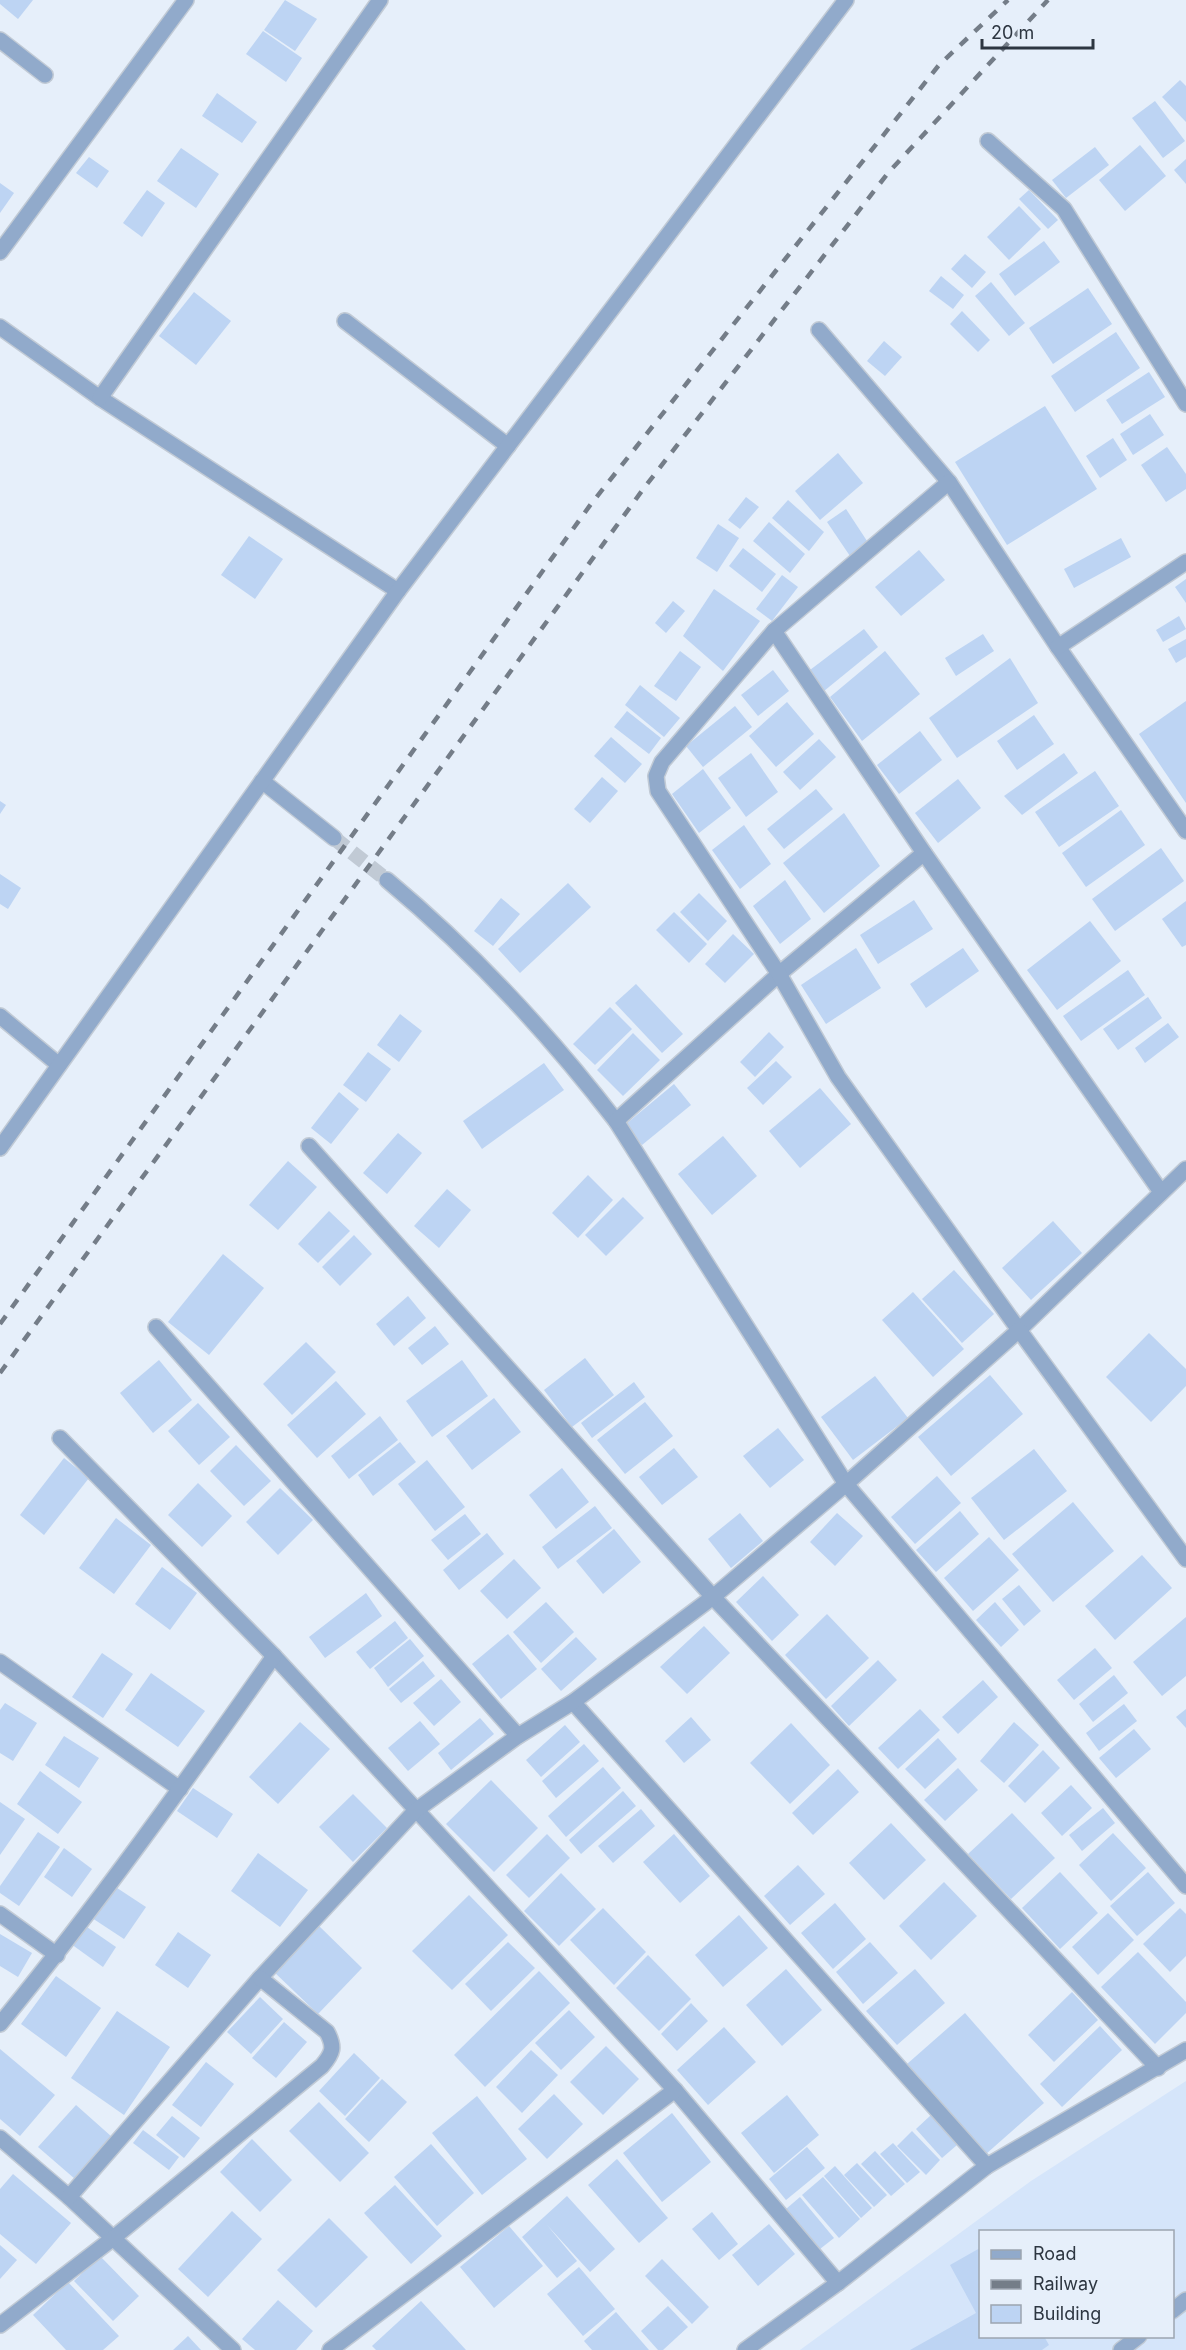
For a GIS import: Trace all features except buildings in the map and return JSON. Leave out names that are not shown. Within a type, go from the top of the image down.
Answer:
[{"type":"street","points":[[0,252],[186,0]]},
{"type":"street","points":[[100,398],[380,0]]},
{"type":"street","points":[[0,1148],[398,591],[846,0]]},
{"type":"street","points":[[0,40],[45,75]]},
{"type":"street","points":[[988,141],[1064,209],[1186,404]]},
{"type":"street","points":[[345,321],[508,446]]},
{"type":"street","points":[[0,327],[100,398],[398,591]]},
{"type":"street","points":[[819,330],[949,482],[1058,647],[1186,831]]},
{"type":"street","points":[[949,482],[774,631],[662,762],[656,776],[658,791],[779,974],[838,1077],[1186,1559]]},
{"type":"street","points":[[1058,647],[1186,562]]},
{"type":"street","points":[[774,631],[924,853],[1161,1192]]},
{"type":"street","points":[[262,782],[334,838]]},
{"type":"street","points":[[616,1121],[779,974],[924,853]]},
{"type":"street","points":[[387,880],[425,912],[484,969],[585,1082],[616,1121],[846,1484],[1186,1886]]},
{"type":"street","points":[[0,1017],[59,1065]]},
{"type":"street","points":[[309,1146],[713,1597],[1158,2068]]},
{"type":"street","points":[[69,2197],[260,1978],[415,1811],[518,1736],[573,1702],[713,1597],[846,1484],[1019,1330],[1186,1169]]},
{"type":"street","points":[[156,1327],[518,1736]]},
{"type":"street","points":[[60,1438],[274,1656],[675,2090],[838,2283]]},
{"type":"street","points":[[0,2024],[57,1955],[180,1789],[274,1656]]},
{"type":"street","points":[[0,1662],[180,1789]]},
{"type":"street","points":[[573,1702],[987,2166]]},
{"type":"street","points":[[0,1914],[57,1955]]},
{"type":"street","points":[[0,2325],[112,2239],[322,2066],[332,2055],[333,2043],[327,2032],[260,1978]]},
{"type":"street","points":[[745,2350],[838,2283],[987,2166],[1186,2050]]},
{"type":"street","points":[[330,2350],[675,2090]]},
{"type":"street","points":[[0,2138],[69,2197],[233,2350]]},
{"type":"street","points":[[1174,2310],[1186,2300]]},
{"type":"street","points":[[1121,2350],[1138,2338]]},
{"type":"shaded area","points":[[1186,2081],[1186,2350],[800,2350],[1031,2181]]},
{"type":"tunnel","points":[[334,838],[387,880]]},
{"type":"railway","points":[[0,1324],[591,504],[939,65],[1008,0]]},
{"type":"railway","points":[[0,1373],[644,488],[888,173],[1048,0]]}]
